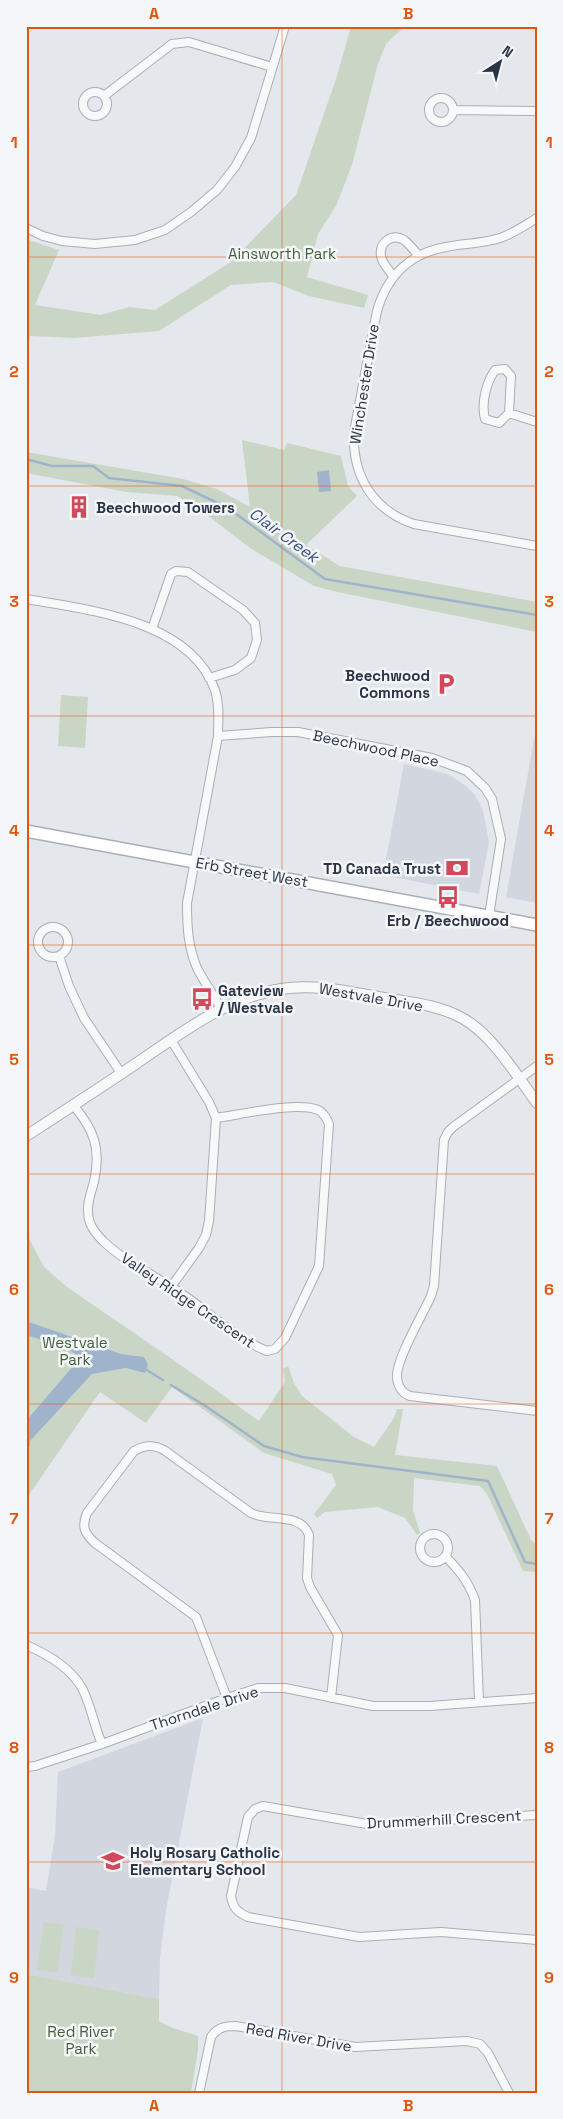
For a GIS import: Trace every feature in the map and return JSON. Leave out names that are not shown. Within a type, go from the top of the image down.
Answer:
[{"type":"main road","name":"Erb Street West","points":[[26,831],[537,925]]},
{"type":"street","points":[[26,228],[43,236],[62,241],[96,244],[135,240],[165,230],[191,212],[216,190],[236,167],[251,138],[286,26]]},
{"type":"street","points":[[104,96],[172,44],[189,42],[272,67]]},
{"type":"street","points":[[453,110],[537,111]]},
{"type":"street","name":"Winchester Drive","points":[[537,218],[500,238],[447,246],[418,255],[402,266],[393,276],[381,296],[377,311],[354,432],[353,450],[368,490],[380,505],[404,520],[414,524],[537,546]]},
{"type":"street","points":[[393,276],[383,262],[381,254],[382,246],[388,239],[396,237],[405,241],[418,255]]},
{"type":"street","points":[[504,369],[511,376],[509,413],[499,423],[485,419],[483,410],[488,379],[495,370],[504,369]]},
{"type":"street","points":[[509,413],[537,422]]},
{"type":"street","points":[[152,629],[171,574],[176,571],[188,572],[244,610],[256,623],[258,640],[252,658],[235,670],[209,678]]},
{"type":"street","points":[[26,599],[118,617],[152,629],[169,637],[194,656],[209,678],[215,691],[218,712],[218,736],[187,903],[187,931],[198,969],[221,1009]]},
{"type":"street","name":"Beechwood Place","points":[[218,736],[298,732],[432,758],[467,771],[485,788],[492,800],[501,839],[489,916]]},
{"type":"street","points":[[59,956],[69,986],[84,1018],[121,1073]]},
{"type":"street","name":"Westvale Drive","points":[[26,1136],[221,1009],[254,996],[281,989],[312,987],[342,990],[438,1008],[463,1018],[481,1032],[537,1103]]},
{"type":"street","points":[[171,1040],[209,1102],[216,1118],[209,1221],[206,1235],[171,1287]]},
{"type":"street","points":[[537,1066],[454,1127],[448,1132],[444,1140],[434,1286],[401,1361],[397,1377],[401,1390],[410,1396],[537,1411]]},
{"type":"street","name":"Valley Ridge Crescent","points":[[74,1106],[88,1124],[97,1150],[88,1211],[93,1228],[104,1242],[252,1344],[267,1351],[275,1348],[285,1338],[321,1260],[329,1124],[319,1111],[286,1107],[216,1118]]},
{"type":"street","points":[[227,1698],[196,1616],[86,1535],[84,1520],[87,1514],[134,1451],[141,1447],[157,1447],[164,1450],[251,1513],[266,1518],[293,1520],[307,1529],[309,1535],[307,1578],[310,1587],[338,1635],[330,1698]]},
{"type":"street","points":[[445,1556],[462,1573],[470,1586],[475,1600],[479,1701]]},
{"type":"street","points":[[26,1645],[54,1659],[74,1677],[82,1688],[102,1744]]},
{"type":"street","name":"Thorndale Drive","points":[[26,1767],[35,1766],[102,1744],[258,1688],[285,1688],[373,1706],[430,1706],[537,1698]]},
{"type":"street","name":"Drummerhill Crescent","points":[[537,1815],[367,1824],[263,1806],[255,1809],[248,1817],[232,1896],[232,1906],[239,1913],[248,1917],[359,1937],[441,1932],[537,1940]]},
{"type":"street","name":"Red River Drive","points":[[199,2093],[211,2037],[214,2032],[224,2026],[354,2047],[467,2041],[480,2044],[488,2053],[509,2093]]},
{"type":"shaded area","points":[[537,722],[537,903],[506,897]]},
{"type":"shaded area","points":[[404,764],[448,774],[466,786],[475,795],[483,810],[489,842],[479,894],[383,875]]},
{"type":"shaded area","name":"Holy Rosary Catholic Elementary School","points":[[203,1718],[166,1910],[160,1958],[159,1999],[26,1974],[26,1887],[46,1891],[55,1835],[58,1772]]},
{"type":"green space","name":"Ainsworth Park","points":[[351,26],[405,26],[386,44],[377,67],[352,165],[336,206],[318,234],[307,277],[368,295],[364,308],[309,296],[273,282],[231,285],[159,331],[74,338],[30,336],[26,359],[26,239],[59,250],[35,305],[101,315],[129,307],[155,310],[231,262],[296,195],[337,76]]},
{"type":"green space","points":[[242,440],[284,450],[287,443],[341,456],[348,486],[357,496],[306,545],[340,566],[537,602],[537,632],[314,586],[250,548],[207,515],[177,496],[126,492],[26,473],[26,452],[183,479],[217,489],[250,507]]},
{"type":"green space","points":[[61,695],[88,697],[85,748],[58,746]]},
{"type":"green space","name":"Westvale Park","points":[[26,1233],[44,1267],[67,1287],[259,1421],[285,1382],[283,1369],[288,1366],[294,1383],[302,1396],[354,1437],[374,1447],[394,1418],[397,1409],[403,1409],[395,1455],[497,1466],[531,1540],[537,1545],[537,1572],[523,1571],[487,1494],[480,1486],[414,1478],[413,1510],[420,1533],[417,1535],[405,1518],[378,1507],[325,1512],[317,1518],[314,1514],[336,1485],[332,1474],[264,1453],[172,1387],[146,1423],[100,1392],[26,1499]]},
{"type":"green space","points":[[44,1922],[64,1925],[57,1972],[37,1970]]},
{"type":"green space","points":[[76,1927],[99,1930],[94,1978],[71,1975]]},
{"type":"green space","name":"Red River Park","points":[[26,1974],[159,1999],[159,2021],[170,2027],[198,2036],[198,2050],[191,2093],[26,2093]]},
{"type":"water","points":[[329,470],[331,491],[319,492],[317,472]]},
{"type":"water","points":[[26,1321],[121,1354],[144,1357],[148,1364],[145,1373],[126,1368],[92,1374],[30,1441],[30,1445],[26,1450],[26,1421],[81,1357],[61,1346],[26,1335]]},
{"type":"waterway","name":"Clair Creek","points":[[26,459],[52,466],[93,466],[109,478],[182,486],[228,508],[325,579],[537,615]]},
{"type":"waterway","points":[[145,1369],[163,1380]]},
{"type":"waterway","points":[[171,1385],[264,1446],[302,1457],[488,1481],[525,1562],[537,1564]]},
{"type":"place","name":"Beechwood Towers","points":[[79,507]]},
{"type":"place","name":"Beechwood Commons","points":[[446,684]]},
{"type":"place","name":"TD Canada Trust","points":[[457,868]]},
{"type":"place","name":"Erb / Beechwood","points":[[448,897]]},
{"type":"place","name":"Gateview / Westvale","points":[[202,999]]},
{"type":"place","name":"Holy Rosary Catholic Elementary School","points":[[113,1861]]}]
